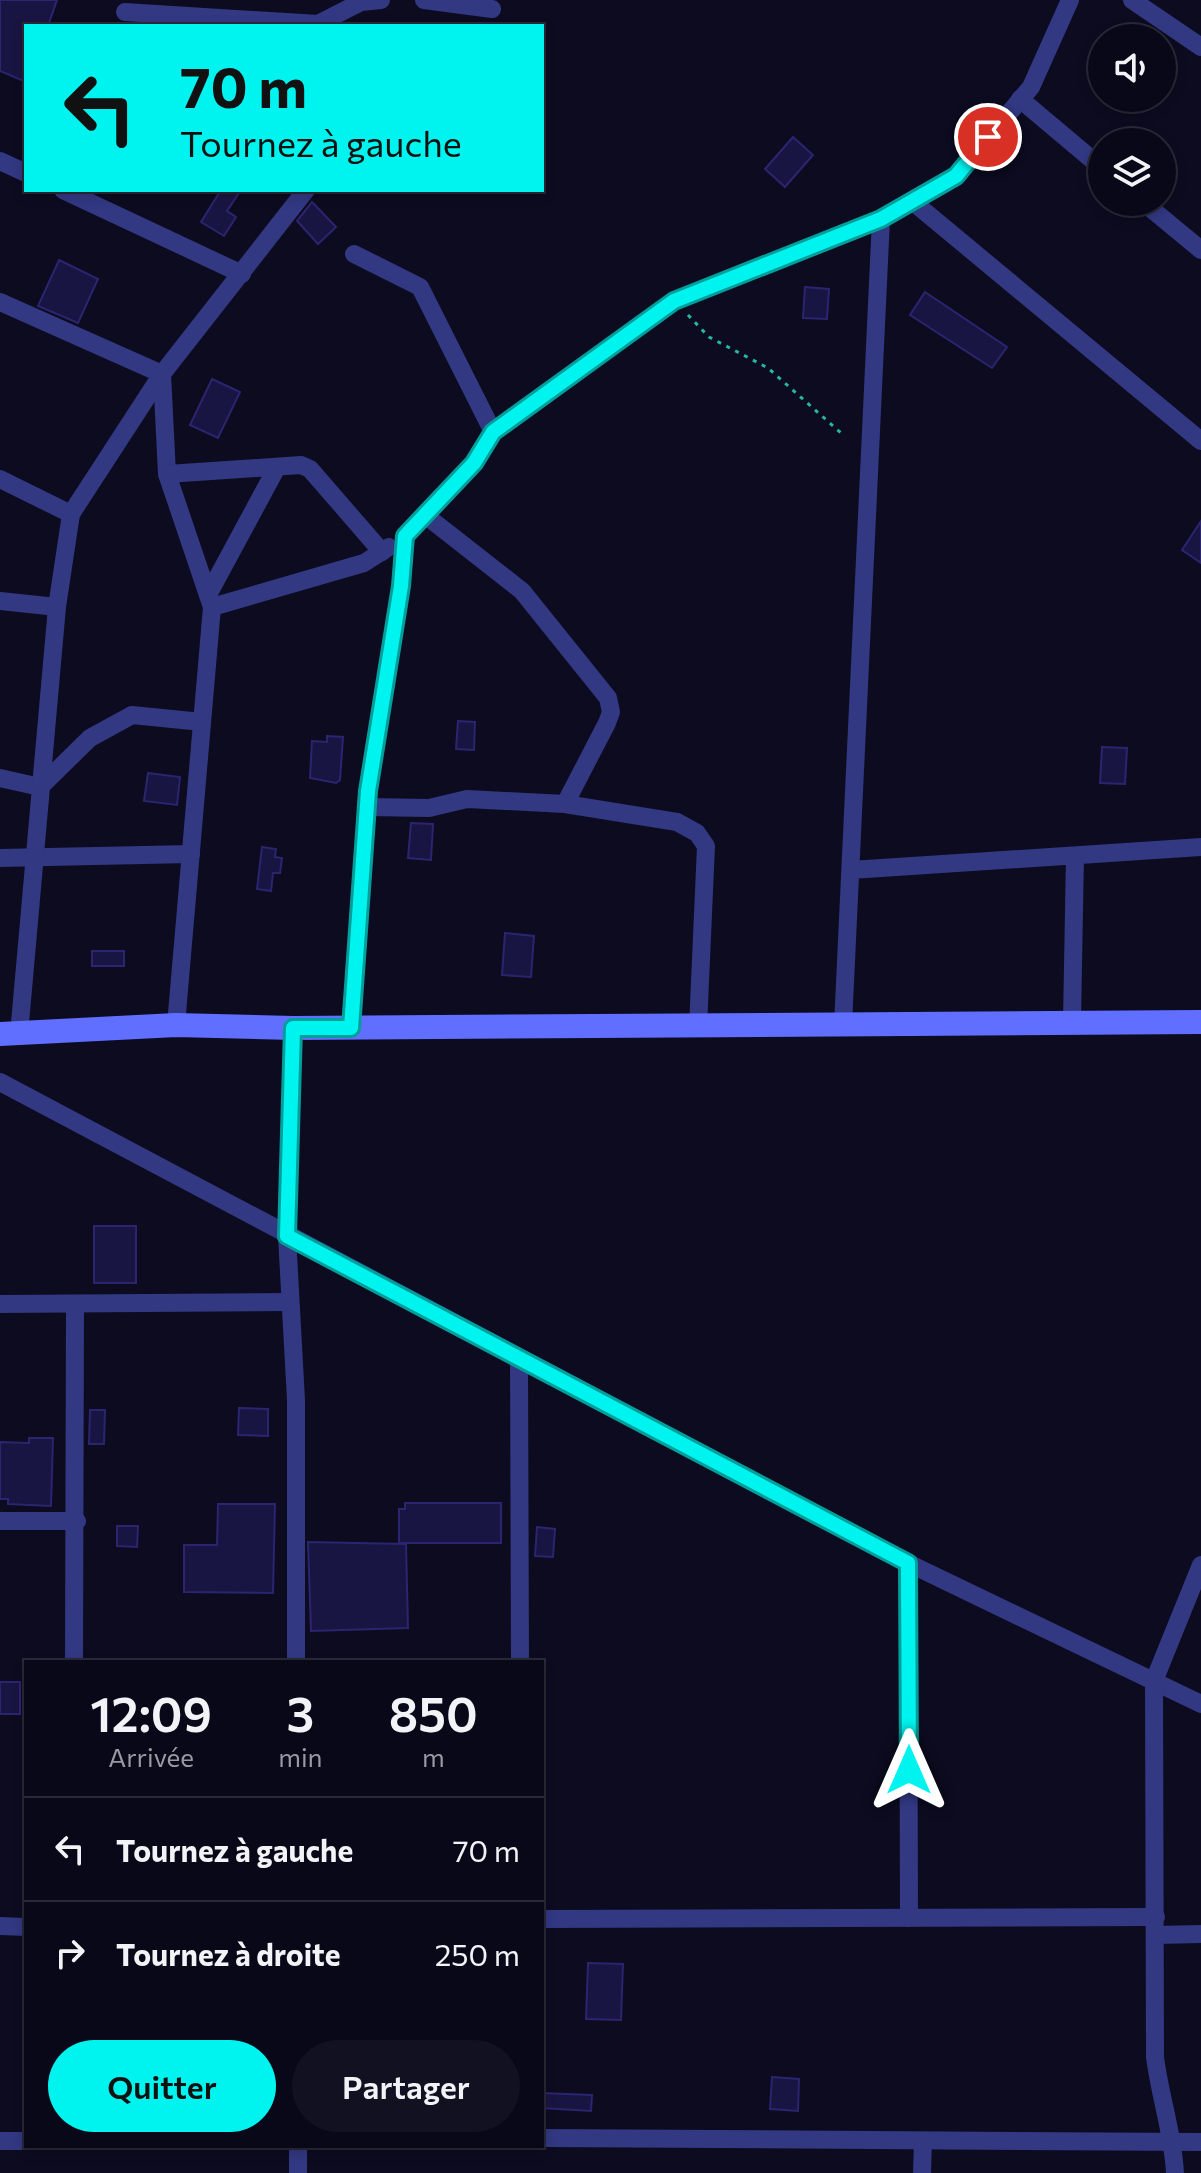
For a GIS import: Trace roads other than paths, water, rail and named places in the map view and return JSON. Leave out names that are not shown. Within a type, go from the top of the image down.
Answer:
[{"type":"street","points":[[320,24],[361,2],[381,0]]},
{"type":"street","points":[[424,0],[492,9]]},
{"type":"street","points":[[210,601],[364,563],[405,536],[474,463],[493,432],[674,301],[881,219],[956,176],[1031,87],[1070,0]]},
{"type":"street","points":[[1132,0],[1201,47]]},
{"type":"street","points":[[125,13],[302,24]]},
{"type":"street","points":[[1020,99],[1088,156]]},
{"type":"street","points":[[0,161],[24,172]]},
{"type":"street","points":[[72,192],[94,197],[242,274]]},
{"type":"street","points":[[304,192],[162,374],[71,514],[57,607],[34,859],[9,1034],[176,1025],[293,1028],[698,1027],[1201,1022]]},
{"type":"street","points":[[912,201],[1201,441]]},
{"type":"street","points":[[1160,216],[1201,250]]},
{"type":"street","points":[[843,1025],[881,219]]},
{"type":"street","points":[[354,254],[420,287],[493,432]]},
{"type":"street","points":[[0,302],[162,374]]},
{"type":"street","points":[[162,374],[167,474],[210,601],[176,1025]]},
{"type":"street","points":[[167,474],[301,465],[310,469],[382,552]]},
{"type":"street","points":[[210,601],[276,469]]},
{"type":"street","points":[[0,479],[71,514]]},
{"type":"street","points":[[425,515],[522,591],[608,698],[611,712],[607,723],[565,804]]},
{"type":"street","points":[[351,1028],[367,807],[401,586],[405,536]]},
{"type":"street","points":[[0,601],[57,607]]},
{"type":"street","points":[[40,787],[90,738],[132,715],[202,722]]},
{"type":"street","points":[[0,778],[40,787]]},
{"type":"street","points":[[367,807],[429,808],[467,799],[565,804],[677,822],[697,833],[706,846],[698,1027]]},
{"type":"street","points":[[851,870],[1201,847]]},
{"type":"street","points":[[0,858],[191,854]]},
{"type":"street","points":[[1072,1021],[1075,856]]},
{"type":"street","points":[[293,1028],[287,1236],[296,1400],[296,1660]]},
{"type":"street","points":[[0,1082],[908,1563],[1201,1704]]},
{"type":"street","points":[[0,1304],[290,1302]]},
{"type":"street","points":[[74,1660],[77,1521],[75,1304]]},
{"type":"street","points":[[519,1358],[520,1660]]},
{"type":"street","points":[[0,1521],[77,1521]]},
{"type":"street","points":[[908,1563],[909,1918]]},
{"type":"street","points":[[1175,2173],[1173,2143],[1160,2101],[1155,2057],[1154,1681],[1201,1565]]},
{"type":"street","points":[[544,1919],[909,1918],[1156,1926],[1201,1934]]},
{"type":"street","points":[[0,1926],[24,1927]]},
{"type":"street","points":[[544,2138],[1201,2142]]},
{"type":"street","points":[[0,2141],[24,2141]]},
{"type":"street","points":[[922,2173],[923,2141]]},
{"type":"street","points":[[298,2148],[298,2173]]}]
